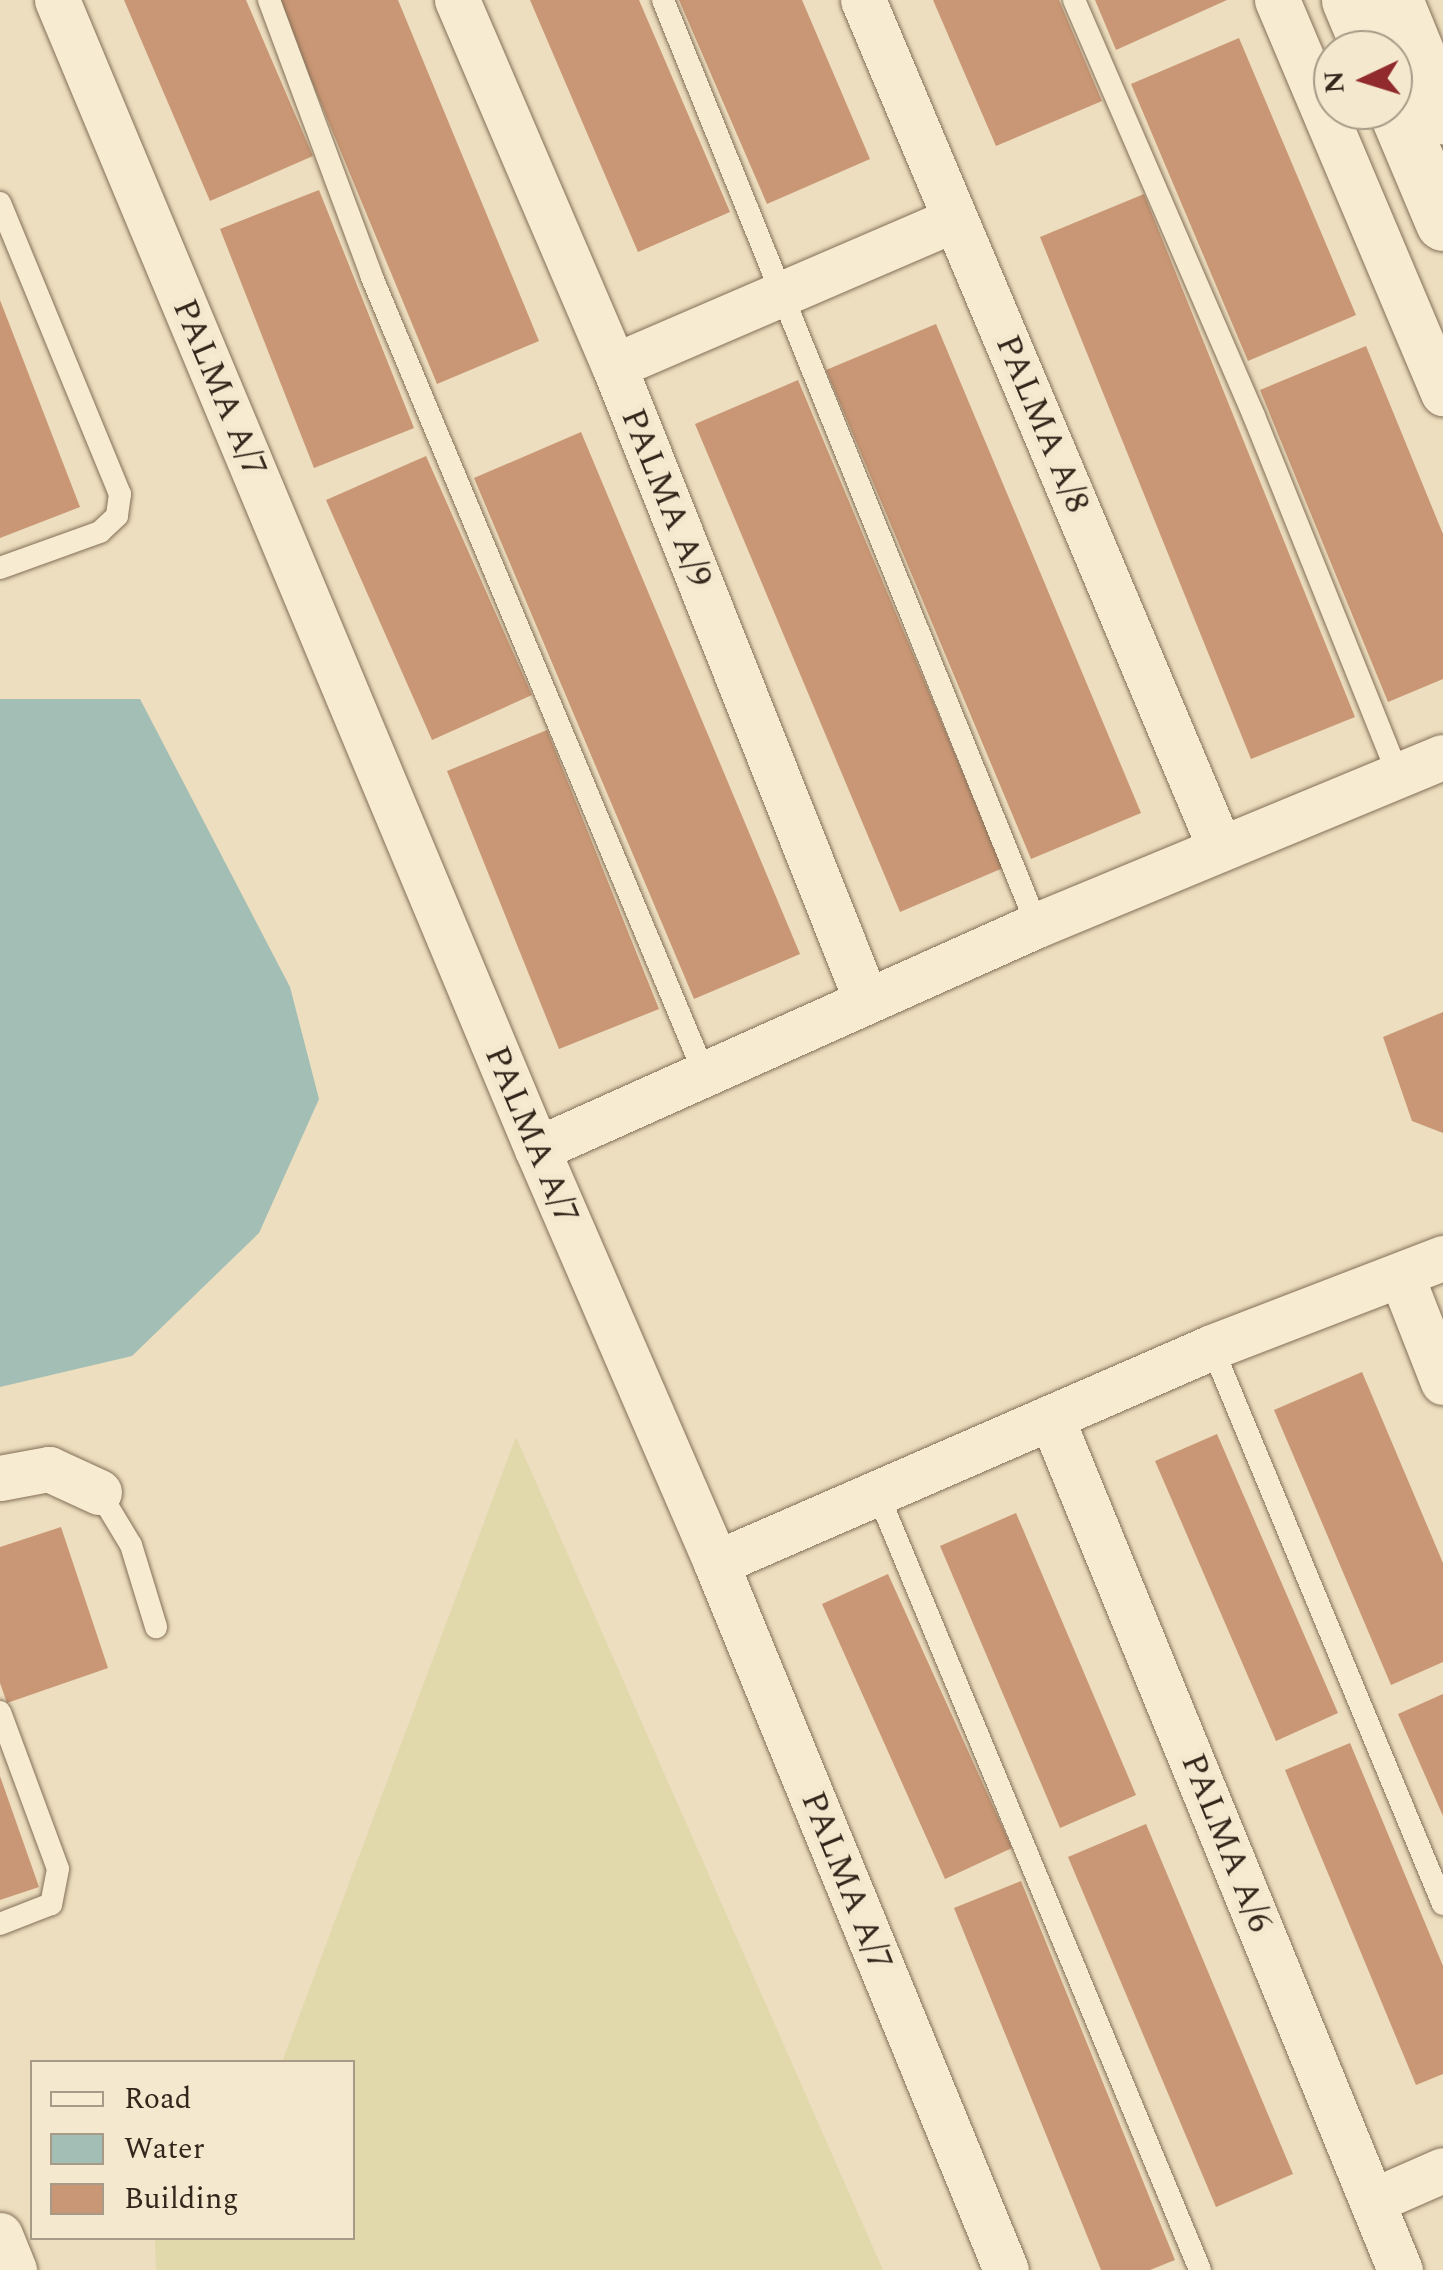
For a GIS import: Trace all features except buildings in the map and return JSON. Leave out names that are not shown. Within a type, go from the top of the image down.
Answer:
[{"type":"street","name":"PALMA A/7","points":[[57,0],[537,1149],[716,1563],[1006,2270]]},
{"type":"street","name":"PALMA A/9","points":[[456,0],[614,366],[866,1000]]},
{"type":"street","name":"PALMA A/8","points":[[864,0],[1220,848]]},
{"type":"street","points":[[1277,0],[1443,393]]},
{"type":"street","points":[[1349,0],[1362,30]]},
{"type":"street","points":[[1394,0],[1443,116]]},
{"type":"street","points":[[1404,130],[1443,223]]},
{"type":"street","points":[[614,366],[955,218]]},
{"type":"street","points":[[537,1149],[1037,925],[1443,757]]},
{"type":"street","points":[[716,1563],[1212,1346],[1443,1258]]},
{"type":"street","points":[[1401,1275],[1443,1382]]},
{"type":"street","name":"PALMA A/6","points":[[1051,1417],[1400,2270]]},
{"type":"street","points":[[0,1478],[49,1469],[99,1492]]},
{"type":"street","points":[[1372,2201],[1443,2170]]},
{"type":"street","points":[[0,2235],[14,2270]]},
{"type":"lane","points":[[269,0],[371,276],[705,1075]]},
{"type":"lane","points":[[663,0],[779,294],[864,489],[1037,925]]},
{"type":"lane","points":[[1074,0],[1254,416],[1398,775]]},
{"type":"lane","points":[[0,203],[120,494],[117,516],[100,532],[0,568]]},
{"type":"lane","points":[[1212,1346],[1443,1904]]},
{"type":"lane","points":[[99,1492],[131,1545],[156,1627]]},
{"type":"lane","points":[[877,1492],[1200,2270]]},
{"type":"lane","points":[[0,1712],[58,1869],[51,1904],[0,1924]]},
{"type":"shaded area","points":[[516,1437],[883,2270],[156,2270],[155,2240],[355,2240],[355,2060],[283,2060]]},
{"type":"water","points":[[0,699],[140,699],[290,987],[319,1099],[259,1233],[132,1356],[0,1387]]}]
